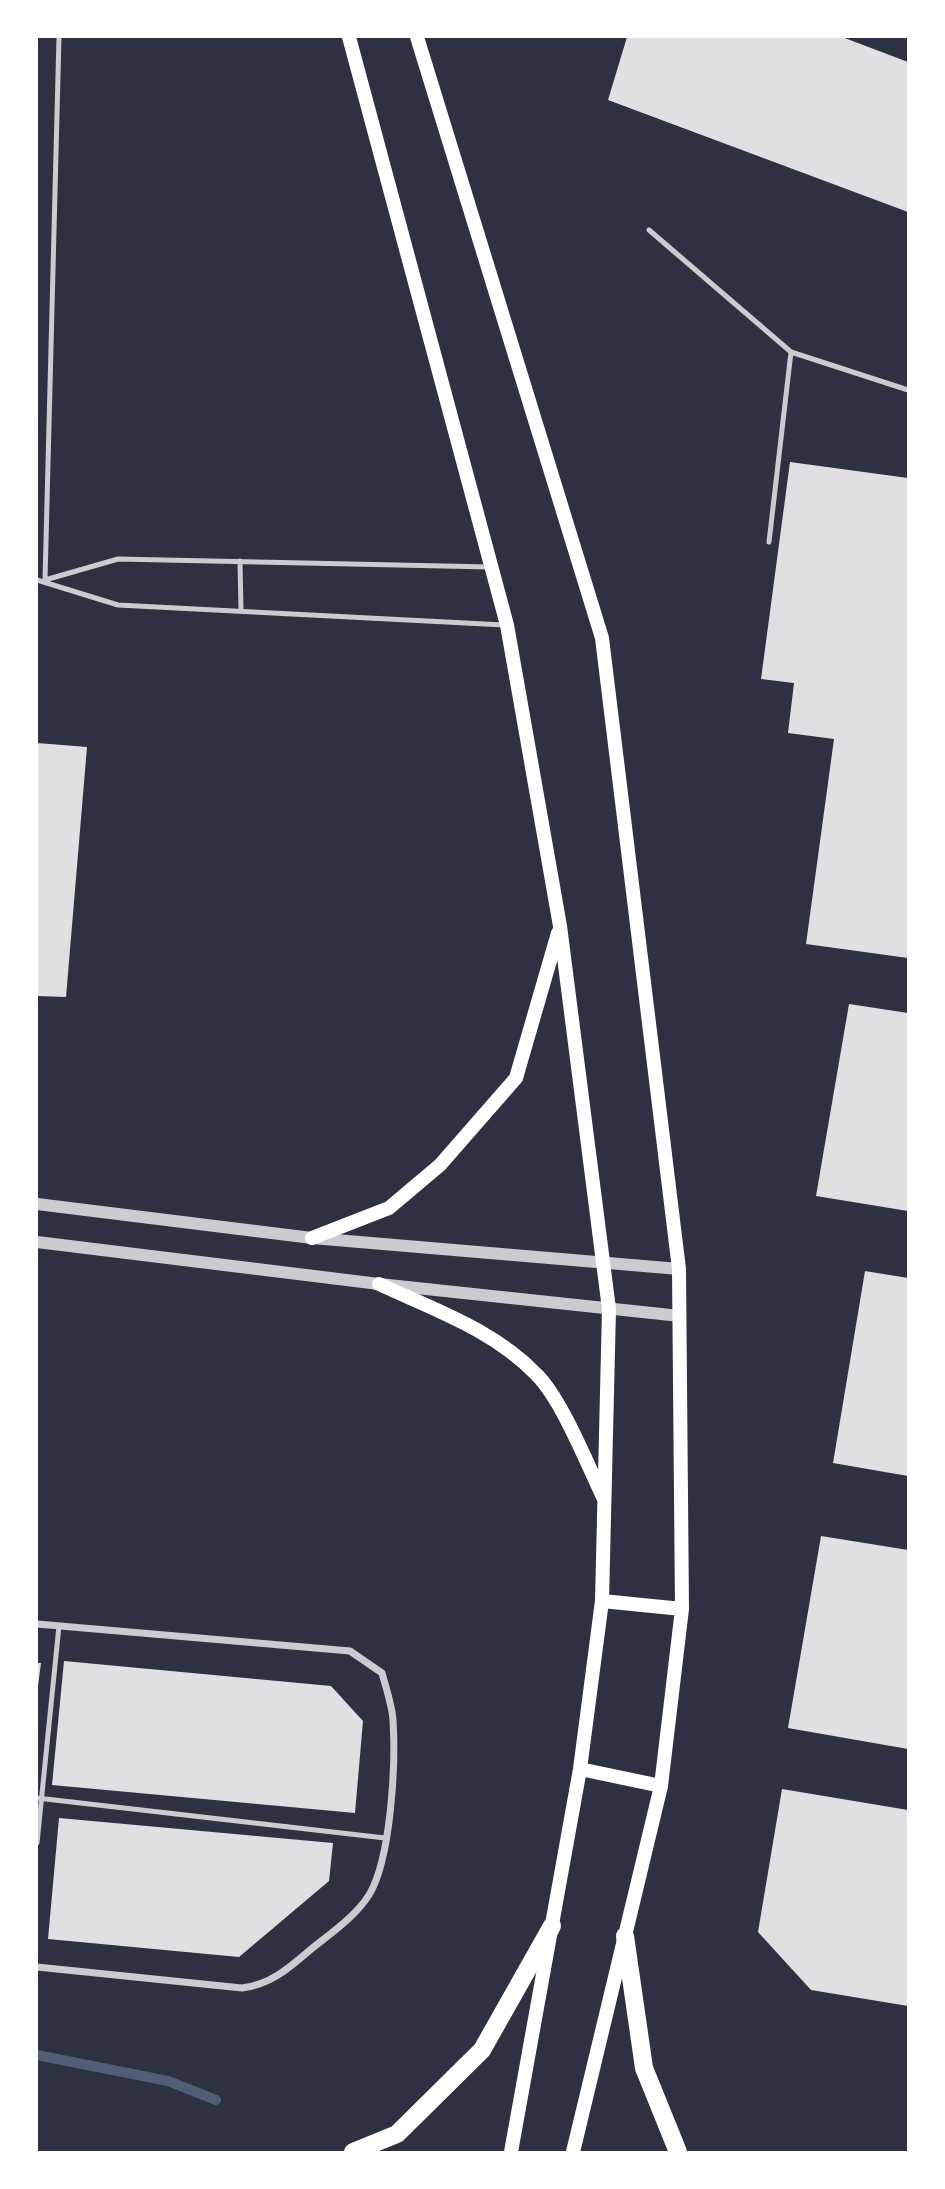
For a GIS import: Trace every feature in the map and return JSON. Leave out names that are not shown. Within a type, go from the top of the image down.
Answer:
[{"type":"main road","points":[[349,37],[507,625],[560,926],[610,1309],[602,1601],[580,1769],[511,2152]]},
{"type":"main road","points":[[417,37],[602,638],[679,1269],[682,1609],[661,1786],[573,2152]]},
{"type":"main road","points":[[313,1238],[389,1208],[440,1165],[516,1078],[560,926]]},
{"type":"main road","points":[[379,1284],[488,1334],[539,1376],[571,1429],[606,1503]]},
{"type":"main road","points":[[602,1601],[682,1609]]},
{"type":"main road","points":[[580,1769],[661,1786]]},
{"type":"main road","points":[[353,2152],[397,2134],[482,2050],[552,1926]]},
{"type":"main road","points":[[625,1936],[644,2068],[678,2152]]},
{"type":"street","points":[[37,1205],[313,1238],[679,1269]]},
{"type":"street","points":[[37,1242],[680,1317]]},
{"type":"street","points":[[37,1624],[350,1651],[382,1673],[393,1718],[391,1805],[379,1875],[369,1895],[352,1915],[282,1973],[260,1986],[242,1988],[37,1967]]},
{"type":"lane","points":[[45,580],[59,37]]},
{"type":"lane","points":[[649,229],[791,352],[908,390]]},
{"type":"lane","points":[[769,542],[791,352]]},
{"type":"lane","points":[[37,580],[118,559],[493,567]]},
{"type":"lane","points":[[240,561],[241,611]]},
{"type":"lane","points":[[45,580],[118,605],[507,625]]},
{"type":"lane","points":[[37,1843],[39,1798],[59,1626]]},
{"type":"lane","points":[[39,1798],[385,1838]]},
{"type":"building","points":[[627,37],[842,37],[908,62],[908,212],[608,100]]},
{"type":"building","points":[[790,462],[908,478],[908,958],[806,944],[834,739],[788,733],[794,683],[761,679]]},
{"type":"building","points":[[37,743],[87,747],[66,997],[37,996]]},
{"type":"building","points":[[849,1004],[908,1013],[908,1211],[816,1196]]},
{"type":"building","points":[[865,1271],[908,1278],[908,1476],[833,1463]]},
{"type":"building","points":[[821,1536],[908,1550],[908,1749],[788,1728]]},
{"type":"building","points":[[64,1661],[331,1686],[363,1721],[355,1813],[52,1785]]},
{"type":"building","points":[[37,1663],[41,1663],[38,1686],[37,1686]]},
{"type":"building","points":[[782,1789],[908,1810],[908,2006],[811,1990],[758,1932]]},
{"type":"building","points":[[59,1818],[333,1843],[329,1881],[239,1957],[48,1939]]},
{"type":"waterway","points":[[37,2055],[168,2081],[216,2100]]}]
